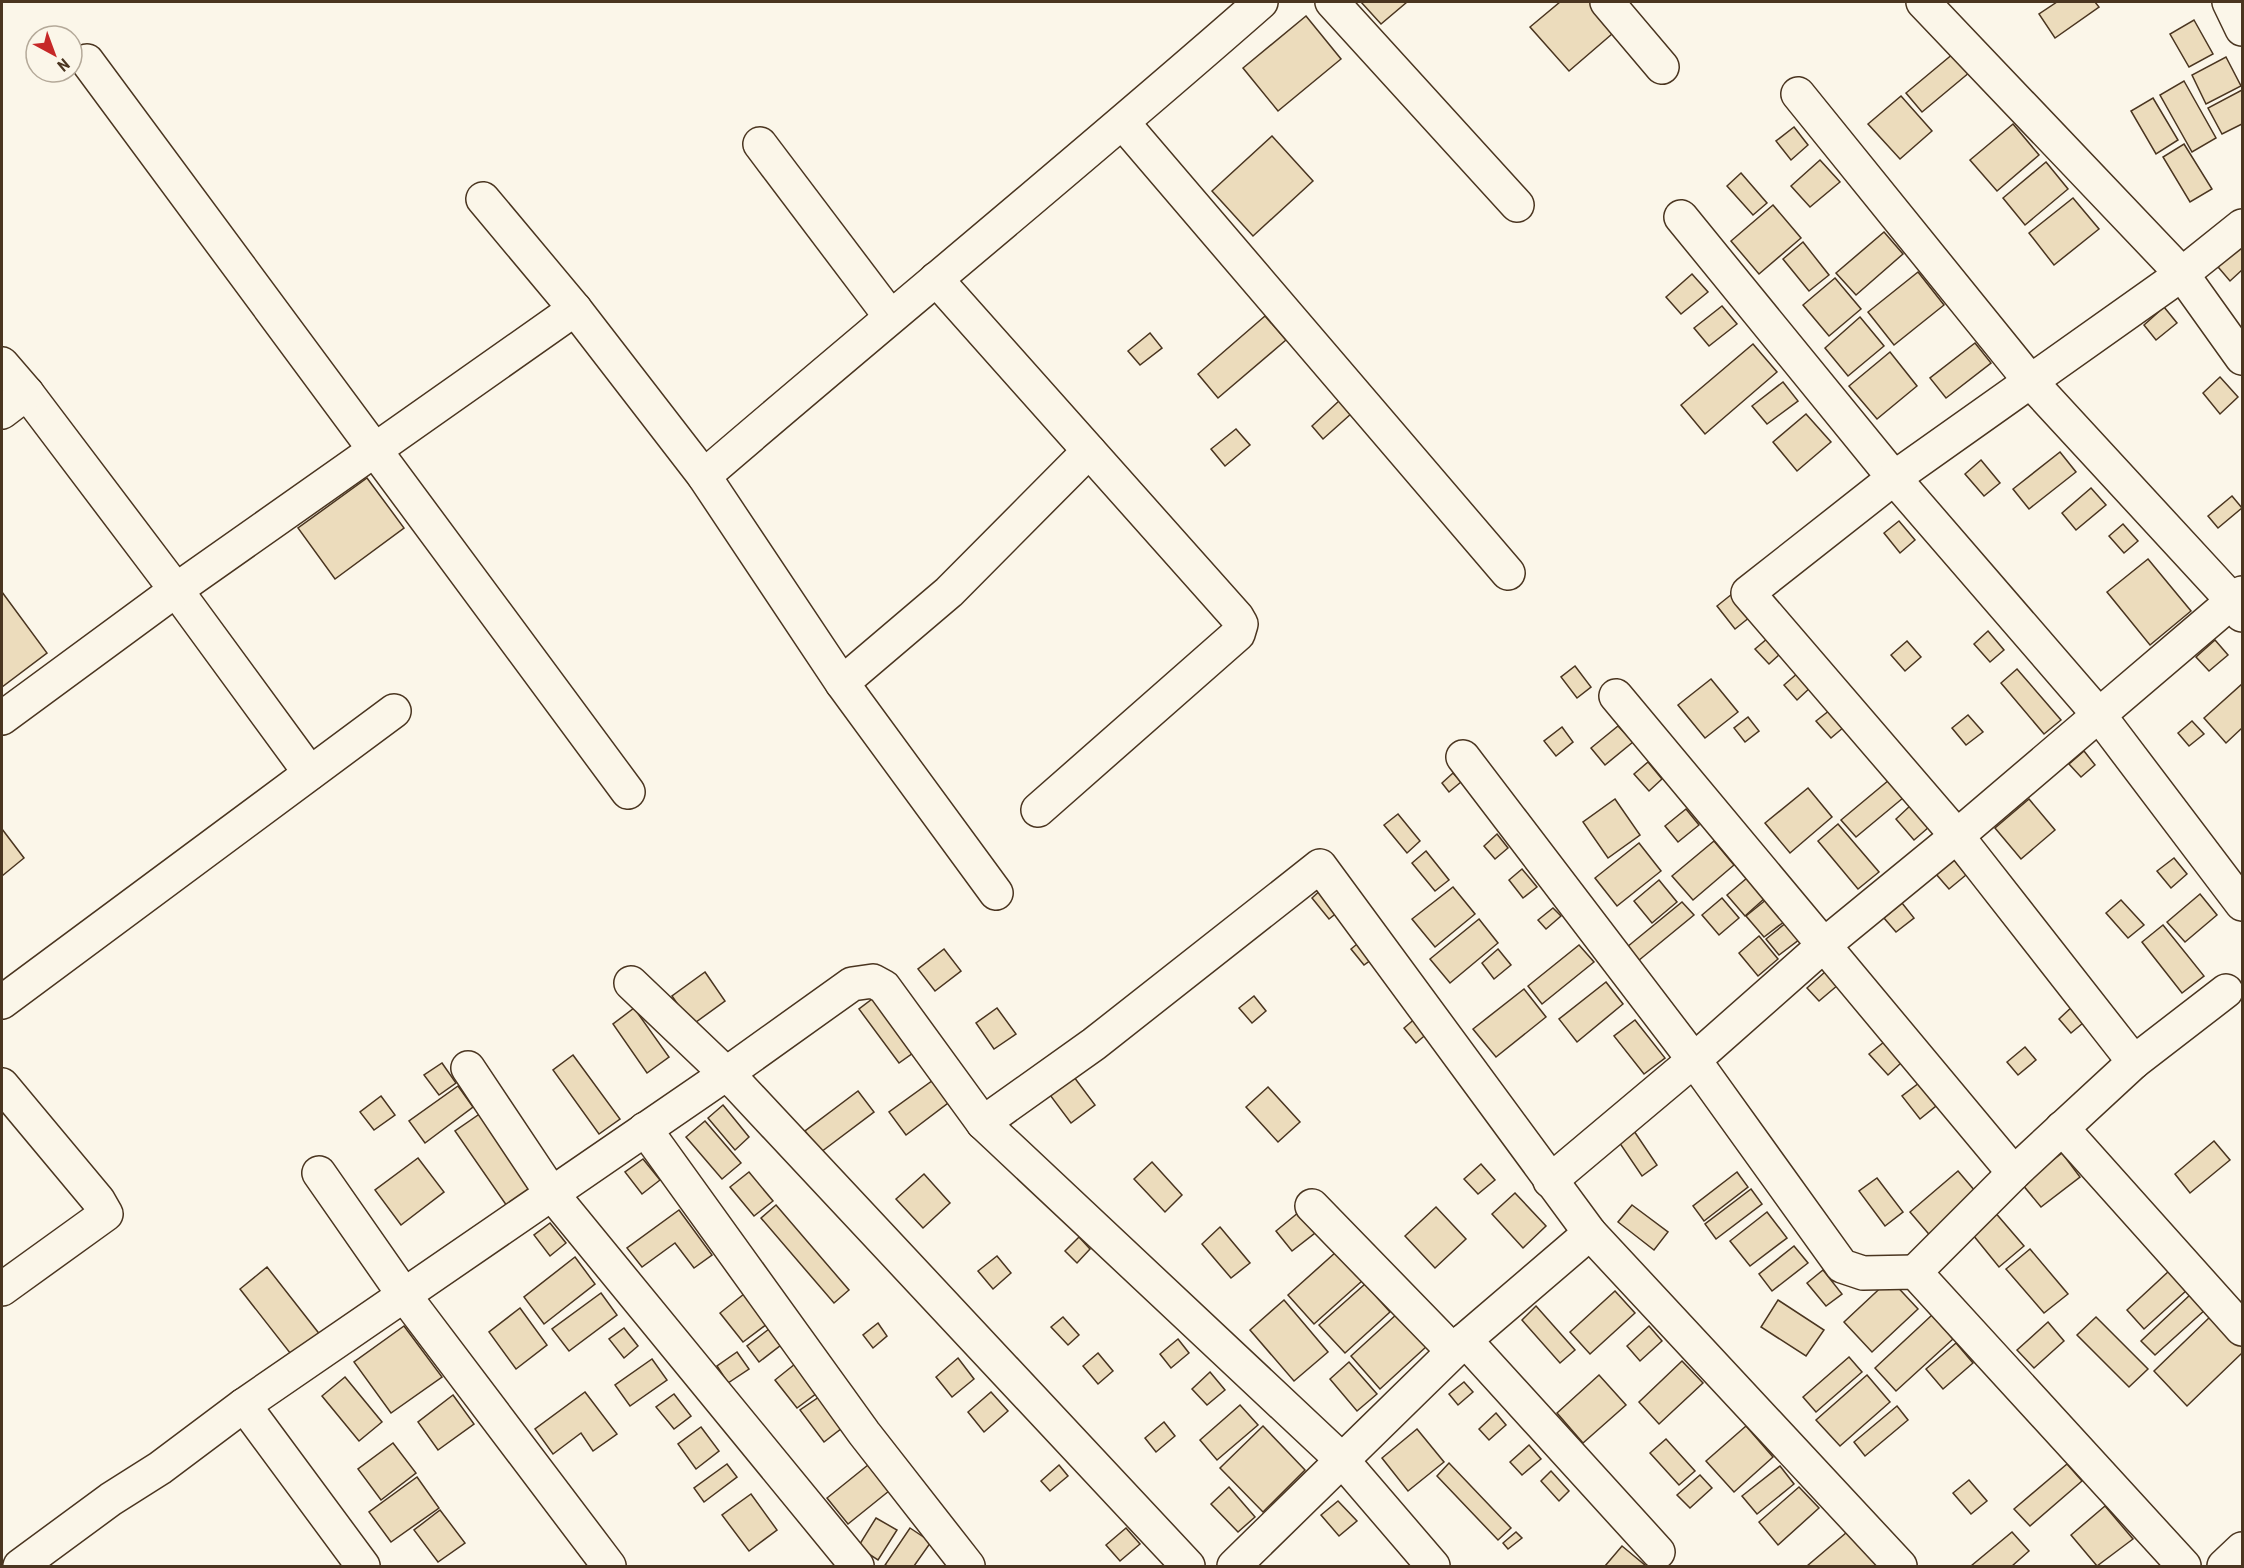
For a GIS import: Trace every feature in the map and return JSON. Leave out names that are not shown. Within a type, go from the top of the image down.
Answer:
[{"type":"street","points":[[704,476],[890,316],[1124,123],[1261,2]]},
{"type":"street","points":[[1332,2],[1516,205]]},
{"type":"street","points":[[1607,2],[1662,67]]},
{"type":"street","points":[[2229,2],[2242,30]]},
{"type":"street","points":[[1930,9],[2182,274],[2242,358]]},
{"type":"street","points":[[87,61],[628,792]]},
{"type":"street","points":[[1551,1181],[1694,1060],[1824,945],[2099,715],[2239,603],[2031,382],[1798,93]]},
{"type":"street","points":[[1124,123],[1508,573]]},
{"type":"street","points":[[760,144],[890,316]]},
{"type":"street","points":[[483,199],[574,309],[704,476],[842,684],[996,893]]},
{"type":"street","points":[[1681,217],[1894,478],[2099,715],[2242,904]]},
{"type":"street","points":[[2133,1062],[1957,836],[1748,593],[1894,478],[2182,274],[2242,226]]},
{"type":"street","points":[[936,279],[1241,624],[1238,634],[1038,810]]},
{"type":"street","points":[[2,718],[176,590],[574,309]]},
{"type":"street","points":[[2,364],[14,403],[176,590],[310,773]]},
{"type":"street","points":[[842,684],[949,592],[1089,451]]},
{"type":"street","points":[[1616,696],[2014,1173]]},
{"type":"street","points":[[2,1002],[394,711]]},
{"type":"street","points":[[1463,757],[1694,1060],[1842,1266],[1863,1273],[1914,1272],[2014,1173],[2133,1062],[2237,993]]},
{"type":"street","points":[[983,1123],[1094,1044],[1320,867],[1590,1233],[1900,1566]]},
{"type":"street","points":[[37,1562],[111,1499],[160,1468],[244,1405],[726,1074],[852,984],[873,981],[884,987],[983,1123],[1342,1460],[1434,1566]]},
{"type":"street","points":[[631,983],[726,1074],[1188,1566]]},
{"type":"street","points":[[468,1068],[552,1194],[857,1566]]},
{"type":"street","points":[[2,1085],[98,1200],[106,1214],[2,1289]]},
{"type":"street","points":[[2062,1128],[2242,1329]]},
{"type":"street","points":[[645,1129],[864,1433],[968,1566]]},
{"type":"street","points":[[319,1173],[404,1295],[609,1566]]},
{"type":"street","points":[[1312,1206],[1459,1346],[1658,1552]]},
{"type":"street","points":[[1234,1566],[1459,1346],[1590,1233]]},
{"type":"street","points":[[1914,1272],[2184,1566]]},
{"type":"street","points":[[244,1405],[363,1566]]},
{"type":"street","points":[[2224,1566],[2242,1549]]},
{"type":"building","points":[[1361,2],[1407,2],[1381,24]]},
{"type":"building","points":[[1560,2],[1597,2],[1619,28],[1569,71],[1530,27]]},
{"type":"building","points":[[2057,2],[2095,2],[2099,7],[2055,38],[2039,14]]},
{"type":"building","points":[[1306,16],[1341,59],[1278,111],[1243,68]]},
{"type":"building","points":[[2194,20],[2213,54],[2189,67],[2170,34]]},
{"type":"building","points":[[1954,53],[1970,72],[1922,112],[1906,93]]},
{"type":"building","points":[[2226,57],[2241,86],[2206,104],[2192,75]]},
{"type":"building","points":[[2184,81],[2216,138],[2192,152],[2160,95]]},
{"type":"building","points":[[2242,90],[2242,124],[2222,134],[2208,108]]},
{"type":"building","points":[[1901,96],[1932,131],[1900,159],[1868,124]]},
{"type":"building","points":[[2153,98],[2178,140],[2156,154],[2131,111]]},
{"type":"building","points":[[2013,124],[2039,155],[1997,191],[1970,160]]},
{"type":"building","points":[[1794,127],[1808,145],[1791,160],[1776,141]]},
{"type":"building","points":[[1272,136],[1313,181],[1253,236],[1212,191]]},
{"type":"building","points":[[2184,144],[2212,189],[2190,202],[2163,157]]},
{"type":"building","points":[[1820,160],[1840,182],[1810,207],[1791,186]]},
{"type":"building","points":[[2046,162],[2068,189],[2025,225],[2003,198]]},
{"type":"building","points":[[1741,173],[1767,203],[1753,215],[1727,186]]},
{"type":"building","points":[[2073,198],[2099,229],[2054,265],[2029,233]]},
{"type":"building","points":[[1773,205],[1801,238],[1759,274],[1731,241]]},
{"type":"building","points":[[1884,232],[1903,254],[1856,295],[1836,273]]},
{"type":"building","points":[[2242,239],[2242,270],[2230,281],[2213,261]]},
{"type":"building","points":[[1803,242],[1829,275],[1809,291],[1783,259]]},
{"type":"building","points":[[1918,272],[1944,305],[1894,345],[1868,312]]},
{"type":"building","points":[[1692,274],[1708,292],[1681,314],[1666,297]]},
{"type":"building","points":[[1835,278],[1861,309],[1829,336],[1803,305]]},
{"type":"building","points":[[1722,306],[1737,324],[1709,346],[1694,328]]},
{"type":"building","points":[[2164,307],[2177,323],[2156,340],[2144,325]]},
{"type":"building","points":[[1265,316],[1286,340],[1218,398],[1198,374]]},
{"type":"building","points":[[1860,317],[1884,346],[1848,376],[1825,348]]},
{"type":"building","points":[[1150,333],[1162,348],[1140,365],[1128,351]]},
{"type":"building","points":[[1975,343],[1991,363],[1946,398],[1930,378]]},
{"type":"building","points":[[1753,344],[1777,372],[1705,434],[1681,405]]},
{"type":"building","points":[[1890,352],[1917,386],[1877,419],[1849,386]]},
{"type":"building","points":[[2220,377],[2238,397],[2220,414],[2203,393]]},
{"type":"building","points":[[1783,382],[1798,401],[1767,424],[1752,406]]},
{"type":"building","points":[[1340,400],[1352,413],[1323,439],[1312,426]]},
{"type":"building","points":[[1806,414],[1831,442],[1797,471],[1773,442]]},
{"type":"building","points":[[1236,429],[1250,445],[1225,466],[1211,449]]},
{"type":"building","points":[[2060,452],[2076,472],[2029,509],[2013,489]]},
{"type":"building","points":[[1981,460],[2000,483],[1984,496],[1965,474]]},
{"type":"building","points":[[367,478],[404,528],[335,579],[298,528]]},
{"type":"building","points":[[2091,488],[2106,505],[2076,530],[2062,513]]},
{"type":"building","points":[[2232,496],[2242,508],[2218,528],[2208,516]]},
{"type":"building","points":[[1899,521],[1915,540],[1900,553],[1884,533]]},
{"type":"building","points":[[2123,524],[2138,541],[2124,553],[2109,536]]},
{"type":"building","points":[[2148,559],[2191,611],[2150,645],[2107,592]]},
{"type":"building","points":[[2,592],[47,653],[2,687]]},
{"type":"building","points":[[1732,594],[1750,617],[1735,629],[1717,606]]},
{"type":"building","points":[[1988,631],[2004,650],[1990,662],[1974,644]]},
{"type":"building","points":[[1768,638],[1781,653],[1769,664],[1755,649]]},
{"type":"building","points":[[2215,640],[2228,655],[2209,671],[2196,657]]},
{"type":"building","points":[[1907,641],[1921,657],[1905,671],[1891,655]]},
{"type":"building","points":[[1575,666],[1591,687],[1577,698],[1561,677]]},
{"type":"building","points":[[2017,669],[2061,720],[2044,734],[2001,683]]},
{"type":"building","points":[[1799,672],[1811,687],[1797,700],[1784,685]]},
{"type":"building","points":[[1711,679],[1738,712],[1705,738],[1678,705]]},
{"type":"building","points":[[2242,684],[2242,728],[2226,743],[2204,718]]},
{"type":"building","points":[[1830,710],[1844,727],[1831,738],[1816,721]]},
{"type":"building","points":[[1968,715],[1983,732],[1966,745],[1952,728]]},
{"type":"building","points":[[1748,717],[1759,731],[1745,742],[1734,728]]},
{"type":"building","points":[[2192,721],[2204,734],[2189,746],[2178,733]]},
{"type":"building","points":[[1618,726],[1633,742],[1605,765],[1591,748]]},
{"type":"building","points":[[1562,727],[1573,742],[1556,756],[1544,741]]},
{"type":"building","points":[[2084,751],[2095,765],[2081,777],[2069,764]]},
{"type":"building","points":[[1648,762],[1662,779],[1649,791],[1634,774]]},
{"type":"building","points":[[1453,773],[1461,782],[1449,792],[1442,783]]},
{"type":"building","points":[[1889,780],[1903,798],[1856,837],[1841,820]]},
{"type":"building","points":[[1808,788],[1832,817],[1790,853],[1765,823]]},
{"type":"building","points":[[1615,799],[1640,835],[1608,858],[1583,822]]},
{"type":"building","points":[[2029,799],[2055,830],[2021,859],[1995,828]]},
{"type":"building","points":[[1911,805],[1929,827],[1914,840],[1896,819]]},
{"type":"building","points":[[1686,809],[1699,825],[1678,842],[1665,826]]},
{"type":"building","points":[[1398,814],[1420,841],[1407,853],[1384,825]]},
{"type":"building","points":[[1838,824],[1879,872],[1858,889],[1818,841]]},
{"type":"building","points":[[2,829],[24,858],[2,876]]},
{"type":"building","points":[[1497,834],[1508,848],[1495,859],[1484,846]]},
{"type":"building","points":[[1714,841],[1734,865],[1693,900],[1672,876]]},
{"type":"building","points":[[1639,843],[1661,871],[1617,906],[1595,878]]},
{"type":"building","points":[[1426,851],[1449,880],[1435,891],[1412,863]]},
{"type":"building","points":[[2174,858],[2187,874],[2171,888],[2157,871]]},
{"type":"building","points":[[1954,860],[1966,875],[1949,889],[1936,874]]},
{"type":"building","points":[[1522,869],[1537,887],[1523,898],[1509,880]]},
{"type":"building","points":[[1747,878],[1765,898],[1745,916],[1727,895]]},
{"type":"building","points":[[1659,880],[1677,902],[1652,923],[1634,901]]},
{"type":"building","points":[[1325,886],[1343,908],[1329,919],[1312,898]]},
{"type":"building","points":[[1453,887],[1475,914],[1435,947],[1412,919]]},
{"type":"building","points":[[2200,894],[2217,915],[2185,942],[2167,922]]},
{"type":"building","points":[[1722,898],[1739,918],[1719,935],[1702,915]]},
{"type":"building","points":[[1767,899],[1785,921],[1764,937],[1746,916]]},
{"type":"building","points":[[2121,900],[2144,925],[2128,938],[2106,913]]},
{"type":"building","points":[[1682,902],[1694,915],[1638,961],[1627,947]]},
{"type":"building","points":[[1902,903],[1914,918],[1896,932],[1884,918]]},
{"type":"building","points":[[1553,908],[1561,916],[1546,929],[1538,920]]},
{"type":"building","points":[[1479,919],[1498,943],[1450,983],[1430,959]]},
{"type":"building","points":[[1787,922],[1800,939],[1779,955],[1766,939]]},
{"type":"building","points":[[2163,925],[2204,976],[2182,993],[2142,942]]},
{"type":"building","points":[[1759,936],[1778,959],[1758,976],[1739,953]]},
{"type":"building","points":[[1362,940],[1375,957],[1364,965],[1351,949]]},
{"type":"building","points":[[1579,945],[1594,962],[1542,1004],[1528,986]]},
{"type":"building","points":[[944,949],[961,971],[935,991],[918,969]]},
{"type":"building","points":[[1498,949],[1511,965],[1494,979],[1482,963]]},
{"type":"building","points":[[1826,971],[1838,985],[1819,1001],[1807,988]]},
{"type":"building","points":[[705,972],[725,1001],[692,1025],[672,996]]},
{"type":"building","points":[[1606,982],[1623,1004],[1577,1042],[1559,1019]]},
{"type":"building","points":[[1524,989],[1546,1017],[1496,1057],[1473,1029]]},
{"type":"building","points":[[880,993],[920,1048],[899,1063],[859,1009]]},
{"type":"building","points":[[1254,996],[1266,1011],[1252,1023],[1239,1008]]},
{"type":"building","points":[[2076,1003],[2089,1018],[2071,1033],[2059,1019]]},
{"type":"building","points":[[634,1008],[669,1057],[647,1073],[613,1024]]},
{"type":"building","points":[[997,1008],[1016,1034],[994,1049],[976,1023]]},
{"type":"building","points":[[1417,1017],[1429,1032],[1416,1043],[1404,1028]]},
{"type":"building","points":[[1635,1020],[1665,1058],[1644,1074],[1614,1036]]},
{"type":"building","points":[[1884,1042],[1901,1063],[1888,1075],[1869,1054]]},
{"type":"building","points":[[2025,1047],[2036,1060],[2018,1075],[2007,1062]]},
{"type":"building","points":[[573,1055],[620,1119],[599,1134],[553,1070]]},
{"type":"building","points":[[442,1063],[456,1083],[439,1095],[424,1075]]},
{"type":"building","points":[[1074,1077],[1095,1105],[1071,1123],[1050,1095]]},
{"type":"building","points":[[936,1078],[952,1100],[906,1135],[889,1112]]},
{"type":"building","points":[[1919,1083],[1936,1106],[1920,1119],[1902,1096]]},
{"type":"building","points":[[458,1086],[473,1107],[425,1143],[409,1121]]},
{"type":"building","points":[[1268,1087],[1300,1122],[1278,1142],[1246,1107]]},
{"type":"building","points":[[858,1091],[874,1112],[821,1152],[805,1131]]},
{"type":"building","points":[[381,1096],[395,1115],[374,1130],[360,1112]]},
{"type":"building","points":[[723,1105],[749,1137],[735,1150],[708,1118]]},
{"type":"building","points":[[481,1113],[534,1191],[509,1209],[455,1131]]},
{"type":"building","points":[[705,1121],[741,1163],[722,1179],[686,1137]]},
{"type":"building","points":[[1634,1131],[1657,1165],[1642,1176],[1619,1142]]},
{"type":"building","points":[[2214,1141],[2230,1160],[2190,1193],[2175,1174]]},
{"type":"building","points":[[2062,1153],[2080,1177],[2041,1207],[2022,1184]]},
{"type":"building","points":[[418,1158],[444,1192],[401,1225],[375,1190]]},
{"type":"building","points":[[643,1159],[660,1180],[642,1194],[625,1172]]},
{"type":"building","points":[[1152,1162],[1182,1195],[1165,1212],[1134,1179]]},
{"type":"building","points":[[1481,1164],[1495,1180],[1478,1194],[1464,1179]]},
{"type":"building","points":[[1958,1171],[1981,1198],[1933,1239],[1910,1212]]},
{"type":"building","points":[[749,1172],[773,1201],[754,1216],[730,1187]]},
{"type":"building","points":[[1737,1172],[1748,1187],[1704,1221],[1693,1206]]},
{"type":"building","points":[[924,1174],[950,1203],[923,1228],[896,1199]]},
{"type":"building","points":[[1877,1178],[1903,1212],[1885,1226],[1859,1191]]},
{"type":"building","points":[[1751,1189],[1762,1204],[1716,1239],[1705,1224]]},
{"type":"building","points":[[1515,1193],[1546,1226],[1523,1248],[1492,1214]]},
{"type":"building","points":[[776,1205],[849,1290],[834,1303],[761,1218]]},
{"type":"building","points":[[1632,1205],[1668,1232],[1654,1250],[1618,1222]]},
{"type":"building","points":[[1436,1207],[1466,1239],[1435,1268],[1405,1236]]},
{"type":"building","points":[[679,1210],[712,1255],[694,1268],[675,1243],[642,1267],[627,1248]]},
{"type":"building","points":[[1993,1210],[2024,1246],[1999,1267],[1969,1230]]},
{"type":"building","points":[[1299,1212],[1315,1233],[1292,1251],[1276,1231]]},
{"type":"building","points":[[1767,1212],[1787,1238],[1750,1266],[1730,1241]]},
{"type":"building","points":[[550,1223],[566,1243],[550,1256],[534,1235]]},
{"type":"building","points":[[1220,1227],[1250,1263],[1231,1278],[1202,1244]]},
{"type":"building","points":[[1079,1237],[1090,1249],[1077,1263],[1065,1251]]},
{"type":"building","points":[[1794,1246],[1808,1263],[1772,1291],[1759,1274]]},
{"type":"building","points":[[2030,1249],[2068,1294],[2044,1313],[2006,1269]]},
{"type":"building","points":[[1336,1252],[1362,1281],[1314,1324],[1288,1295]]},
{"type":"building","points":[[997,1256],[1011,1273],[993,1289],[978,1271]]},
{"type":"building","points":[[575,1257],[595,1284],[544,1324],[524,1297]]},
{"type":"building","points":[[267,1267],[321,1336],[294,1358],[240,1289]]},
{"type":"building","points":[[1823,1270],[1842,1294],[1826,1306],[1807,1283]]},
{"type":"building","points":[[2169,1271],[2187,1290],[2144,1329],[2127,1310]]},
{"type":"building","points":[[1890,1279],[1918,1309],[1872,1352],[1844,1322]]},
{"type":"building","points":[[1365,1284],[1390,1312],[1345,1353],[1319,1325]]},
{"type":"building","points":[[1615,1291],[1635,1313],[1590,1354],[1570,1332]]},
{"type":"building","points":[[601,1293],[617,1315],[569,1351],[552,1329]]},
{"type":"building","points":[[744,1294],[767,1324],[743,1342],[720,1313]]},
{"type":"building","points":[[2191,1294],[2206,1309],[2155,1355],[2141,1341]]},
{"type":"building","points":[[1284,1300],[1328,1352],[1294,1381],[1250,1330]]},
{"type":"building","points":[[1778,1300],[1824,1330],[1806,1356],[1761,1327]]},
{"type":"building","points":[[1536,1306],[1575,1350],[1560,1363],[1522,1320]]},
{"type":"building","points":[[520,1308],[547,1345],[516,1369],[489,1332]]},
{"type":"building","points":[[1398,1313],[1427,1346],[1380,1389],[1351,1356]]},
{"type":"building","points":[[1932,1315],[1953,1339],[1896,1391],[1875,1368]]},
{"type":"building","points":[[2212,1315],[2242,1346],[2242,1353],[2187,1406],[2154,1371]]},
{"type":"building","points":[[1063,1317],[1079,1335],[1068,1345],[1051,1327]]},
{"type":"building","points":[[2096,1317],[2148,1369],[2129,1387],[2077,1335]]},
{"type":"building","points":[[2048,1322],[2064,1341],[2034,1368],[2017,1350]]},
{"type":"building","points":[[878,1323],[887,1336],[873,1348],[863,1335]]},
{"type":"building","points":[[404,1326],[442,1377],[391,1413],[354,1362]]},
{"type":"building","points":[[1649,1326],[1662,1341],[1640,1361],[1627,1346]]},
{"type":"building","points":[[624,1328],[638,1346],[624,1358],[609,1339]]},
{"type":"building","points":[[769,1329],[781,1345],[759,1362],[747,1346]]},
{"type":"building","points":[[1178,1339],[1189,1353],[1171,1368],[1160,1354]]},
{"type":"building","points":[[1956,1343],[1973,1363],[1943,1389],[1926,1369]]},
{"type":"building","points":[[737,1352],[749,1369],[728,1383],[717,1366]]},
{"type":"building","points":[[1098,1353],[1113,1371],[1098,1384],[1083,1366]]},
{"type":"building","points":[[1849,1357],[1862,1372],[1816,1412],[1803,1397]]},
{"type":"building","points":[[958,1358],[974,1379],[952,1397],[936,1377]]},
{"type":"building","points":[[652,1359],[667,1380],[630,1406],[615,1385]]},
{"type":"building","points":[[1682,1361],[1703,1383],[1659,1424],[1639,1402]]},
{"type":"building","points":[[1349,1362],[1377,1394],[1357,1411],[1330,1379]]},
{"type":"building","points":[[795,1364],[817,1393],[797,1408],[775,1380]]},
{"type":"building","points":[[1210,1372],[1225,1390],[1207,1405],[1192,1389]]},
{"type":"building","points":[[1599,1375],[1626,1405],[1583,1443],[1557,1413]]},
{"type":"building","points":[[1867,1375],[1890,1402],[1840,1446],[1816,1420]]},
{"type":"building","points":[[345,1377],[382,1422],[359,1441],[322,1396]]},
{"type":"building","points":[[1464,1382],[1473,1392],[1458,1405],[1449,1394]]},
{"type":"building","points":[[585,1392],[617,1434],[593,1451],[581,1433],[553,1454],[535,1429]]},
{"type":"building","points":[[991,1392],[1008,1411],[984,1432],[968,1412]]},
{"type":"building","points":[[674,1394],[691,1416],[674,1429],[656,1407]]},
{"type":"building","points":[[453,1395],[474,1424],[438,1450],[418,1422]]},
{"type":"building","points":[[819,1397],[842,1428],[824,1442],[800,1410]]},
{"type":"building","points":[[1240,1405],[1258,1425],[1217,1460],[1200,1440]]},
{"type":"building","points":[[1897,1406],[1908,1420],[1865,1456],[1854,1442]]},
{"type":"building","points":[[1496,1413],[1506,1425],[1489,1440],[1479,1429]]},
{"type":"building","points":[[1164,1422],[1175,1436],[1156,1452],[1145,1438]]},
{"type":"building","points":[[1263,1426],[1305,1470],[1263,1512],[1220,1468]]},
{"type":"building","points":[[1746,1426],[1773,1457],[1734,1492],[1706,1461]]},
{"type":"building","points":[[701,1427],[719,1451],[696,1469],[678,1444]]},
{"type":"building","points":[[1417,1429],[1444,1462],[1408,1491],[1382,1458]]},
{"type":"building","points":[[1666,1439],[1695,1471],[1679,1485],[1650,1453]]},
{"type":"building","points":[[393,1443],[416,1473],[381,1500],[358,1469]]},
{"type":"building","points":[[1529,1445],[1541,1459],[1522,1475],[1510,1462]]},
{"type":"building","points":[[1449,1463],[1511,1528],[1498,1540],[1437,1476]]},
{"type":"building","points":[[727,1464],[737,1477],[704,1502],[694,1488]]},
{"type":"building","points":[[2067,1464],[2082,1481],[2030,1526],[2014,1509]]},
{"type":"building","points":[[868,1465],[889,1491],[848,1524],[827,1498]]},
{"type":"building","points":[[1059,1465],[1068,1476],[1050,1491],[1041,1481]]},
{"type":"building","points":[[1780,1466],[1794,1484],[1757,1514],[1742,1496]]},
{"type":"building","points":[[1551,1471],[1569,1491],[1559,1501],[1541,1481]]},
{"type":"building","points":[[1700,1475],[1712,1488],[1690,1508],[1677,1495]]},
{"type":"building","points":[[417,1477],[439,1508],[391,1542],[369,1512]]},
{"type":"building","points":[[1969,1480],[1987,1501],[1971,1514],[1953,1493]]},
{"type":"building","points":[[1229,1487],[1255,1517],[1238,1532],[1211,1504]]},
{"type":"building","points":[[1799,1487],[1819,1508],[1778,1545],[1759,1522]]},
{"type":"building","points":[[751,1494],[777,1530],[749,1551],[722,1515]]},
{"type":"building","points":[[1338,1501],[1357,1521],[1339,1536],[1321,1515]]},
{"type":"building","points":[[2105,1506],[2133,1539],[2097,1566],[2071,1535]]},
{"type":"building","points":[[440,1510],[465,1543],[438,1562],[414,1530]]},
{"type":"building","points":[[876,1518],[897,1530],[878,1560],[858,1547]]},
{"type":"building","points":[[1853,1527],[1883,1561],[1877,1566],[1807,1566]]},
{"type":"building","points":[[910,1528],[931,1542],[914,1566],[885,1565]]},
{"type":"building","points":[[1126,1528],[1140,1544],[1120,1561],[1106,1545]]},
{"type":"building","points":[[1516,1532],[1522,1538],[1508,1549],[1503,1543]]},
{"type":"building","points":[[2012,1532],[2029,1551],[2012,1566],[1971,1566]]},
{"type":"building","points":[[1622,1546],[1646,1566],[1605,1566]]}]
